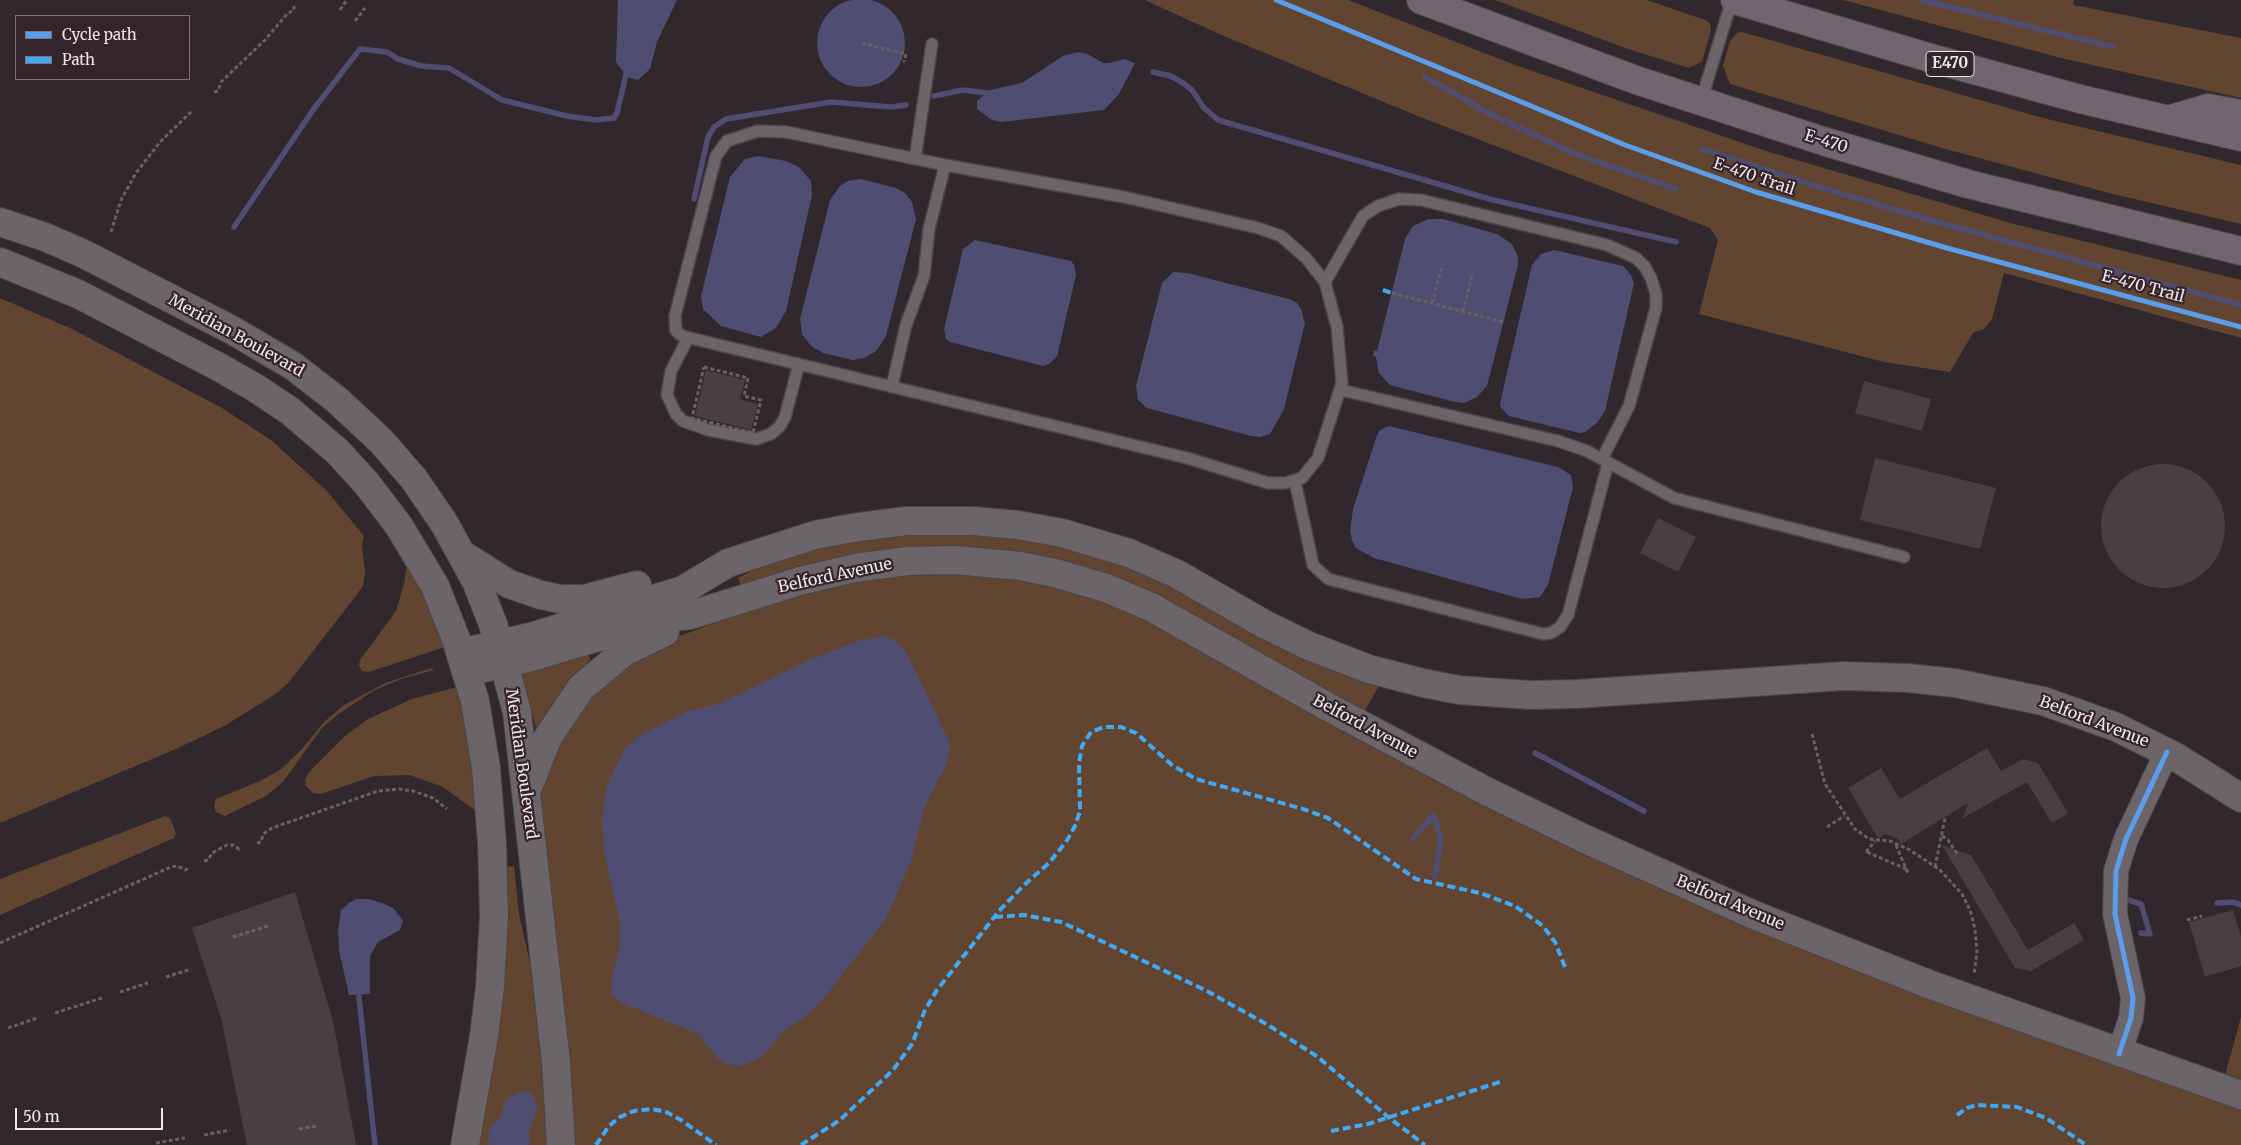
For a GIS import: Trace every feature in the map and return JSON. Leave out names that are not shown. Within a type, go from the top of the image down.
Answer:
[{"type":"highway","name":"E-470","points":[[1421,0],[1573,58],[1823,141],[1968,184],[2241,252]]},
{"type":"highway","name":"E470","points":[[1733,0],[1934,59],[2241,137]]},
{"type":"highway","points":[[2168,120],[2208,108],[2241,114]]},
{"type":"highway","points":[[2172,236],[2220,259],[2241,265]]},
{"type":"main road","name":"Meridian Boulevard","points":[[0,222],[45,237],[84,254],[225,327],[298,370],[349,410],[396,457],[444,522],[479,587],[502,654],[518,722],[556,1062],[561,1145]]},
{"type":"main road","points":[[0,262],[68,288],[204,359],[267,395],[310,427],[360,475],[399,526],[435,586],[464,662],[478,719],[486,768],[494,916],[486,1019],[465,1145]]},
{"type":"main road","name":"Belford Avenue","points":[[502,654],[683,590],[728,563],[814,535],[866,526],[934,520],[1018,525],[1082,538],[1142,558],[1177,574],[1264,624],[1309,646],[1369,669],[1438,686],[1503,694],[1540,695],[1844,676],[1921,679],[1981,687],[2042,702],[2109,725],[2167,752],[2204,773],[2241,798]]},
{"type":"main road","points":[[462,555],[501,580],[517,587],[540,595],[569,600],[605,595],[680,572],[728,563]]},
{"type":"main road","name":"Belford Avenue","points":[[464,662],[662,618],[692,615],[812,578],[855,568],[908,561],[955,560],[1043,570],[1086,582],[1151,606],[1328,707],[1424,759],[1636,863],[1754,915],[1860,958],[2119,1054],[2241,1095]]},
{"type":"main road","points":[[526,792],[554,725],[587,682],[624,652],[666,632],[692,615]]},
{"type":"street","points":[[2119,1054],[2131,1018],[2133,998],[2115,914],[2116,871],[2126,839],[2167,752]]},
{"type":"lane","points":[[1701,102],[1733,0]]},
{"type":"lane","points":[[915,159],[932,44]]},
{"type":"lane","points":[[758,131],[778,131],[945,165],[1124,197],[1270,231],[1290,242],[1312,264],[1325,282],[1337,326],[1342,378],[1341,390],[1318,458],[1307,474],[1285,484],[1268,483],[1187,458],[688,338],[677,333],[675,316],[716,156],[727,141],[758,131]]},
{"type":"lane","points":[[892,386],[906,325],[924,276],[929,229],[945,165]]},
{"type":"lane","points":[[1295,481],[1313,565],[1328,579],[1544,634],[1551,633],[1560,626],[1568,615],[1605,461],[1629,406],[1656,308],[1656,294],[1645,267],[1636,258],[1617,248],[1421,200],[1399,198],[1378,206],[1363,216],[1325,282]]},
{"type":"lane","points":[[688,338],[671,371],[667,395],[676,414],[683,421],[708,430],[756,439],[771,434],[780,426],[785,417],[799,364]]},
{"type":"lane","points":[[1341,390],[1558,441],[1605,461],[1674,498],[1904,557]]},
{"type":"path","points":[[340,10],[347,0]]},
{"type":"path","points":[[214,92],[218,92],[221,82],[265,40],[287,14],[294,10],[294,6]]},
{"type":"path","points":[[356,21],[365,8]]},
{"type":"path","points":[[862,43],[906,54],[904,62]]},
{"type":"path","points":[[111,232],[121,200],[136,173],[167,135],[193,110]]},
{"type":"path","points":[[1432,303],[1442,266]]},
{"type":"path","points":[[1463,311],[1472,275]]},
{"type":"path","points":[[1392,293],[1503,322]]},
{"type":"path","points":[[704,367],[748,378],[744,396],[761,400],[753,432],[692,418],[704,367]]},
{"type":"path","points":[[1812,734],[1825,784],[1844,816],[1859,833],[1875,841],[1890,841],[1910,850],[1935,867],[1960,891],[1972,917],[1977,952],[1973,981]]},
{"type":"path","points":[[257,843],[261,842],[263,834],[272,828],[378,791],[399,789],[413,791],[433,798],[448,809]]},
{"type":"path","points":[[1827,827],[1844,816]]},
{"type":"path","points":[[1935,867],[1945,818]]},
{"type":"path","points":[[1890,841],[1891,836]]},
{"type":"path","points":[[1942,836],[1948,840],[1958,855]]},
{"type":"path","points":[[1875,841],[1866,852],[1907,871],[1896,844]]},
{"type":"path","points":[[204,862],[208,860],[212,852],[227,845],[233,845],[239,850],[241,848]]},
{"type":"path","points":[[0,943],[171,867],[178,866],[186,870],[189,867]]},
{"type":"path","points":[[2187,920],[2202,916]]},
{"type":"path","points":[[233,938],[268,926]]},
{"type":"path","points":[[166,977],[191,969]]},
{"type":"path","points":[[120,992],[148,983]]},
{"type":"path","points":[[55,1013],[102,998]]},
{"type":"path","points":[[8,1028],[37,1018]]},
{"type":"path","points":[[299,1129],[317,1126]]},
{"type":"path","points":[[204,1135],[230,1130]]},
{"type":"path","points":[[156,1143],[185,1138]]},
{"type":"shaded area","points":[[1145,0],[1348,0],[1515,65],[1766,151],[2014,224],[2241,280],[2241,338],[2004,273],[1992,319],[1984,329],[1973,333],[1950,372],[1884,362],[1699,314],[1718,240],[1710,228],[1425,119],[1219,34]]},
{"type":"shaded area","points":[[1495,0],[1647,0],[1705,20],[1710,23],[1711,30],[1702,62],[1689,68],[1628,49]]},
{"type":"shaded area","points":[[1843,0],[2074,0],[2073,5],[2241,38],[2241,98],[2061,58]]},
{"type":"shaded area","points":[[1742,32],[2043,118],[2241,165],[2241,224],[2109,193],[1942,148],[1730,84],[1723,66],[1730,41],[1737,33]]},
{"type":"shaded area","points":[[0,298],[72,329],[222,408],[271,440],[326,490],[364,536],[362,545],[365,572],[363,586],[358,593],[289,682],[277,693],[226,725],[176,749],[0,823]]},
{"type":"shaded area","points":[[942,531],[1036,539],[1119,561],[1380,684],[1363,714],[1023,556],[742,587],[738,578],[765,564],[838,541]]},
{"type":"shaded area","points":[[409,566],[420,582],[445,647],[369,672],[362,671],[359,665],[360,660],[396,611],[404,584],[406,569]]},
{"type":"shaded area","points":[[934,571],[1040,581],[1130,610],[1326,719],[2241,1107],[2241,1145],[571,1145],[539,801],[541,788],[575,709],[650,647],[766,604],[836,583]]},
{"type":"shaded area","points":[[589,654],[590,660],[570,682],[539,727],[536,727],[520,671]]},
{"type":"shaded area","points":[[431,668],[434,670],[401,679],[373,691],[337,715],[321,729],[283,782],[266,796],[225,816],[216,812],[214,806],[216,799],[260,781],[280,770],[301,750],[324,722],[344,705],[385,683]]},
{"type":"shaded area","points":[[457,687],[460,689],[473,763],[476,811],[443,787],[410,775],[374,776],[321,794],[313,793],[306,786],[305,780],[309,772],[345,736],[368,719],[412,699]]},
{"type":"shaded area","points":[[165,816],[170,818],[176,834],[174,838],[0,915],[0,879]]},
{"type":"shaded area","points":[[514,866],[519,914],[538,998],[549,1145],[476,1145],[504,867]]},
{"type":"shaded area","points":[[2241,1017],[2241,1084],[2224,1079]]},
{"type":"water","points":[[861,-1],[878,3],[892,12],[901,26],[905,43],[901,60],[892,74],[878,83],[861,87],[844,83],[830,74],[821,60],[817,43],[821,26],[830,12],[844,3]]},
{"type":"water","points":[[618,0],[677,0],[657,42],[650,69],[638,80],[627,77],[616,62]]},
{"type":"water","points":[[1078,52],[1087,54],[1104,63],[1124,59],[1135,63],[1119,94],[1104,110],[1001,122],[992,120],[977,109],[977,101],[990,90],[1022,83],[1063,56]]},
{"type":"water","points":[[758,156],[786,161],[799,167],[811,181],[812,195],[786,311],[776,328],[761,337],[721,326],[703,309],[701,296],[730,177],[745,159]]},
{"type":"water","points":[[861,179],[896,188],[905,193],[912,202],[916,219],[886,336],[876,351],[864,358],[853,360],[823,353],[811,346],[802,334],[800,319],[830,200],[840,186],[848,181]]},
{"type":"water","points":[[1429,219],[1443,219],[1497,234],[1512,244],[1518,257],[1518,265],[1487,386],[1477,397],[1464,403],[1390,385],[1379,373],[1376,357],[1373,356],[1374,350],[1377,351],[1405,239],[1413,226]]},
{"type":"water","points":[[975,240],[1071,261],[1074,265],[1076,275],[1057,356],[1049,364],[1043,366],[950,342],[946,339],[944,329],[963,249]]},
{"type":"water","points":[[1554,250],[1623,266],[1631,275],[1634,283],[1605,411],[1597,423],[1585,432],[1579,433],[1509,416],[1501,408],[1500,403],[1532,265],[1541,254]]},
{"type":"water","points":[[1173,272],[1187,273],[1289,299],[1297,303],[1301,309],[1305,323],[1284,409],[1270,434],[1260,437],[1251,436],[1147,408],[1138,400],[1136,386],[1162,283]]},
{"type":"water","points":[[1389,426],[1558,467],[1571,475],[1573,487],[1548,585],[1540,597],[1522,599],[1374,558],[1356,548],[1350,531],[1353,509],[1377,435],[1380,430]]},
{"type":"water","points":[[883,636],[895,640],[906,652],[950,743],[948,761],[924,808],[911,861],[886,919],[821,1002],[807,1015],[782,1032],[768,1051],[758,1059],[741,1066],[725,1063],[717,1058],[698,1034],[620,1002],[612,995],[611,983],[619,949],[620,922],[604,852],[602,819],[606,790],[626,747],[642,734],[686,712],[718,704],[809,660],[858,641]]},
{"type":"water","points":[[356,899],[368,899],[382,903],[393,908],[403,920],[400,930],[378,942],[370,956],[370,994],[349,995],[339,950],[338,931],[341,910]]},
{"type":"water","points":[[523,1091],[530,1093],[535,1098],[537,1109],[528,1135],[530,1145],[489,1145],[488,1132],[492,1125],[500,1118],[506,1099]]},
{"type":"building","points":[[706,370],[745,380],[740,399],[758,404],[751,430],[695,416]]},
{"type":"building","points":[[1864,381],[1931,399],[1922,431],[1855,413]]},
{"type":"building","points":[[1875,458],[1996,488],[1980,549],[1860,520]]},
{"type":"building","points":[[2163,464],[2187,468],[2207,482],[2221,502],[2225,526],[2221,550],[2207,570],[2187,584],[2163,588],[2139,584],[2119,570],[2105,550],[2101,526],[2105,502],[2119,482],[2139,468]]},
{"type":"building","points":[[1658,518],[1696,537],[1678,572],[1640,553]]},
{"type":"building","points":[[1987,748],[2001,771],[2023,759],[2038,763],[2068,813],[2052,823],[2027,782],[1963,818],[1968,803],[1901,844],[1897,838],[1885,834],[1878,838],[1848,788],[1881,768],[1900,799]]},
{"type":"building","points":[[1942,845],[1971,855],[2028,950],[2074,923],[2084,940],[2031,971],[2015,968]]},
{"type":"building","points":[[295,892],[333,1021],[356,1145],[247,1145],[221,1018],[192,928]]},
{"type":"building","points":[[2233,910],[2241,937],[2241,966],[2205,977],[2189,922]]},
{"type":"waterway","points":[[1922,0],[2113,47]]},
{"type":"waterway","points":[[234,227],[313,110],[360,49],[387,52],[398,59],[421,66],[449,68],[502,100],[567,116],[596,120],[614,118],[617,113],[627,70]]},
{"type":"waterway","points":[[1153,72],[1171,76],[1183,83],[1192,90],[1204,108],[1218,120],[1493,200],[1676,242]]},
{"type":"waterway","points":[[1425,77],[1483,110],[1557,146],[1676,189]]},
{"type":"waterway","points":[[934,96],[963,90],[994,94]]},
{"type":"waterway","points":[[694,199],[708,137],[714,127],[726,119],[831,102],[891,107],[906,105]]},
{"type":"waterway","points":[[1702,149],[1933,221],[2241,305]]},
{"type":"waterway","points":[[1535,753],[1644,811]]},
{"type":"waterway","points":[[1413,838],[1434,815],[1441,840],[1435,877]]},
{"type":"waterway","points":[[2128,900],[2141,904],[2150,934],[2141,933]]},
{"type":"waterway","points":[[2217,903],[2233,902],[2241,905]]},
{"type":"waterway","points":[[358,988],[375,1145]]},
{"type":"marked path","points":[[1383,290],[1392,293]]},
{"type":"marked path","points":[[801,1145],[840,1120],[893,1070],[912,1044],[925,1010],[937,990],[999,911],[1049,863],[1066,842],[1075,826],[1080,811],[1079,763],[1082,746],[1091,732],[1104,727],[1121,727],[1136,733],[1172,765],[1196,779],[1303,809],[1328,818],[1416,879],[1480,893],[1515,906],[1543,926],[1555,942],[1565,967]]},
{"type":"marked path","points":[[995,917],[1024,915],[1061,922],[1205,990],[1268,1025],[1318,1057],[1388,1117],[1425,1145]]},
{"type":"marked path","points":[[1331,1131],[1368,1124],[1503,1081]]},
{"type":"marked path","points":[[1957,1115],[1967,1108],[1976,1105],[2017,1107],[2046,1118],[2086,1145]]},
{"type":"marked path","points":[[596,1145],[609,1126],[620,1117],[634,1111],[652,1109],[666,1112],[681,1120],[716,1145]]},
{"type":"cycle path","name":"E-470 Trail","points":[[1276,0],[1625,145],[1756,192],[1947,248],[2241,327]]},
{"type":"cycle path","points":[[2119,1054],[2131,1018],[2133,998],[2115,914],[2116,871],[2126,839],[2167,752]]}]
